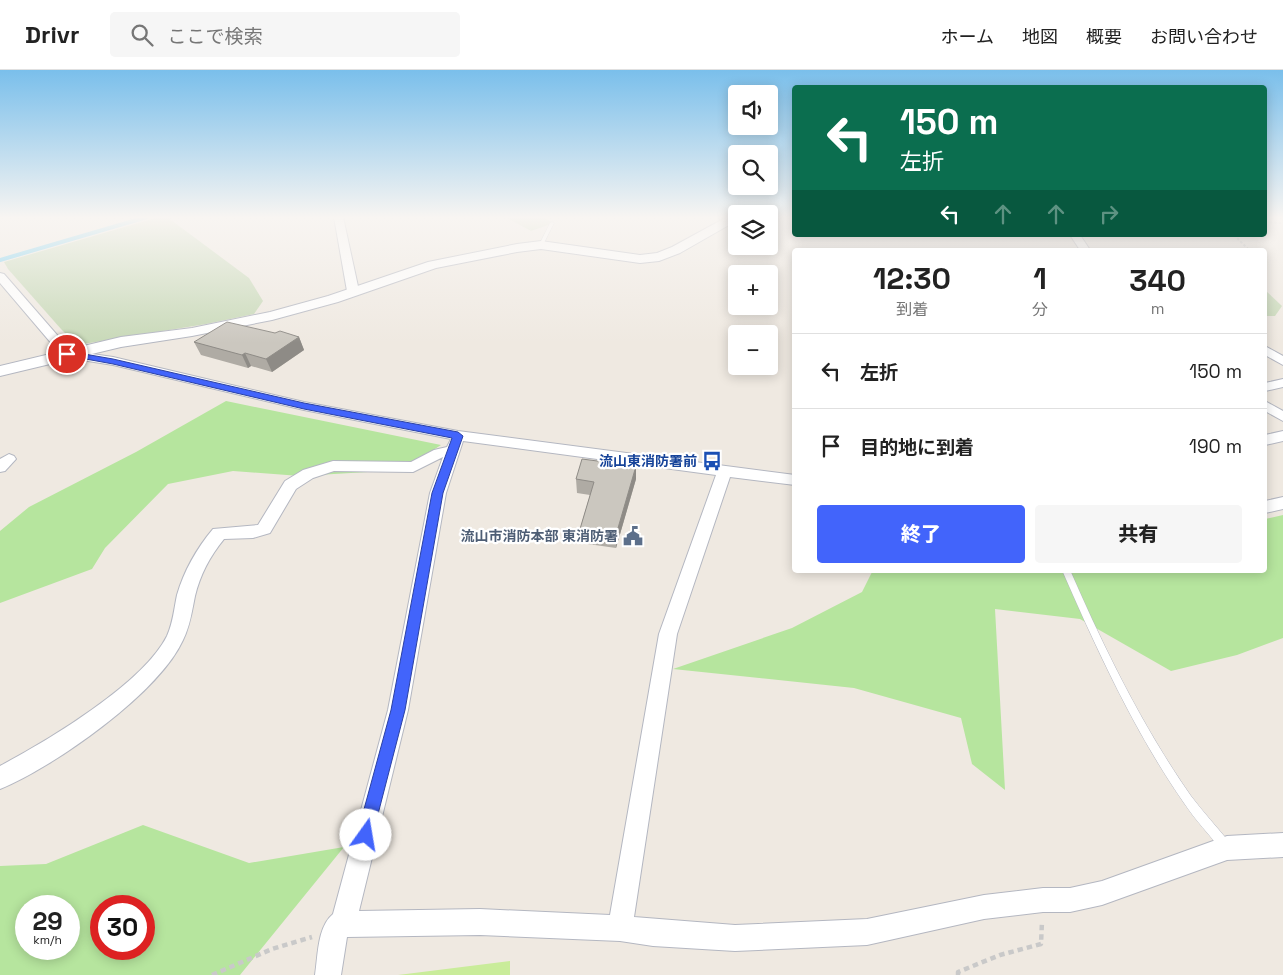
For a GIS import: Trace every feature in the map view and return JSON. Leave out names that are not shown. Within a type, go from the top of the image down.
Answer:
[{"type":"street","points":[[347,259],[353,291]]},
{"type":"street","points":[[0,371],[121,342],[272,316],[433,265],[464,259]]},
{"type":"street","points":[[0,276],[67,354],[113,361],[456,443],[725,470],[792,480]]},
{"type":"street","points":[[1267,351],[1283,361]]},
{"type":"street","points":[[1267,387],[1283,383]]},
{"type":"street","points":[[1267,406],[1283,417]]},
{"type":"street","points":[[1267,440],[1283,436]]},
{"type":"street","points":[[0,778],[60,742],[132,689],[152,669],[173,642],[194,572],[209,545],[219,533],[253,532],[264,529],[290,485],[308,474],[333,466],[413,467],[456,443]]},
{"type":"street","points":[[328,975],[339,926],[398,710],[438,493],[456,443]]},
{"type":"street","points":[[620,928],[668,634],[725,470]]},
{"type":"street","points":[[1267,507],[1283,503]]},
{"type":"street","points":[[339,926],[480,922],[620,928],[653,933],[735,938],[867,932],[984,907],[1043,900],[1070,900],[1102,893],[1227,848],[1283,845]]},
{"type":"lane","points":[[1067,573],[1093,634],[1183,794],[1227,848]]},
{"type":"path","points":[[958,975],[958,972],[1000,955],[1041,944],[1043,900]]},
{"type":"path","points":[[212,975],[272,949],[339,926]]},
{"type":"green space","points":[[14,259],[224,259],[249,278],[263,301],[254,314],[206,324],[77,345],[8,269],[4,262]]},
{"type":"green space","points":[[1267,292],[1282,306],[1275,316],[1267,316]]},
{"type":"green space","points":[[226,401],[441,445],[402,470],[300,476],[233,471],[168,484],[105,548],[92,569],[0,603],[0,531],[29,507],[136,452]]},
{"type":"green space","points":[[1283,515],[1283,638],[1237,655],[1171,671],[1080,619],[995,609],[1005,790],[972,764],[961,718],[854,688],[673,669],[792,628],[862,592],[872,573],[1267,573],[1267,519]]},
{"type":"green space","points":[[143,825],[249,863],[344,847],[240,975],[0,975],[0,866],[46,864]]},
{"type":"green space","points":[[510,961],[510,975],[398,975]]},
{"type":"building","points":[[227,322],[275,333],[280,331],[299,337],[266,359],[245,353],[242,355],[194,342]]},
{"type":"building","points":[[582,459],[636,466],[616,535],[580,529],[594,482],[576,479]]},
{"type":"place","name":"流山東消防署前","points":[[712,461]]},
{"type":"place","name":"流山市消防本部 東消防署","points":[[633,536]]},
{"type":"route","points":[[67,354],[113,361],[304,406],[458,436],[442,477],[438,493],[398,710],[366,835]]}]
